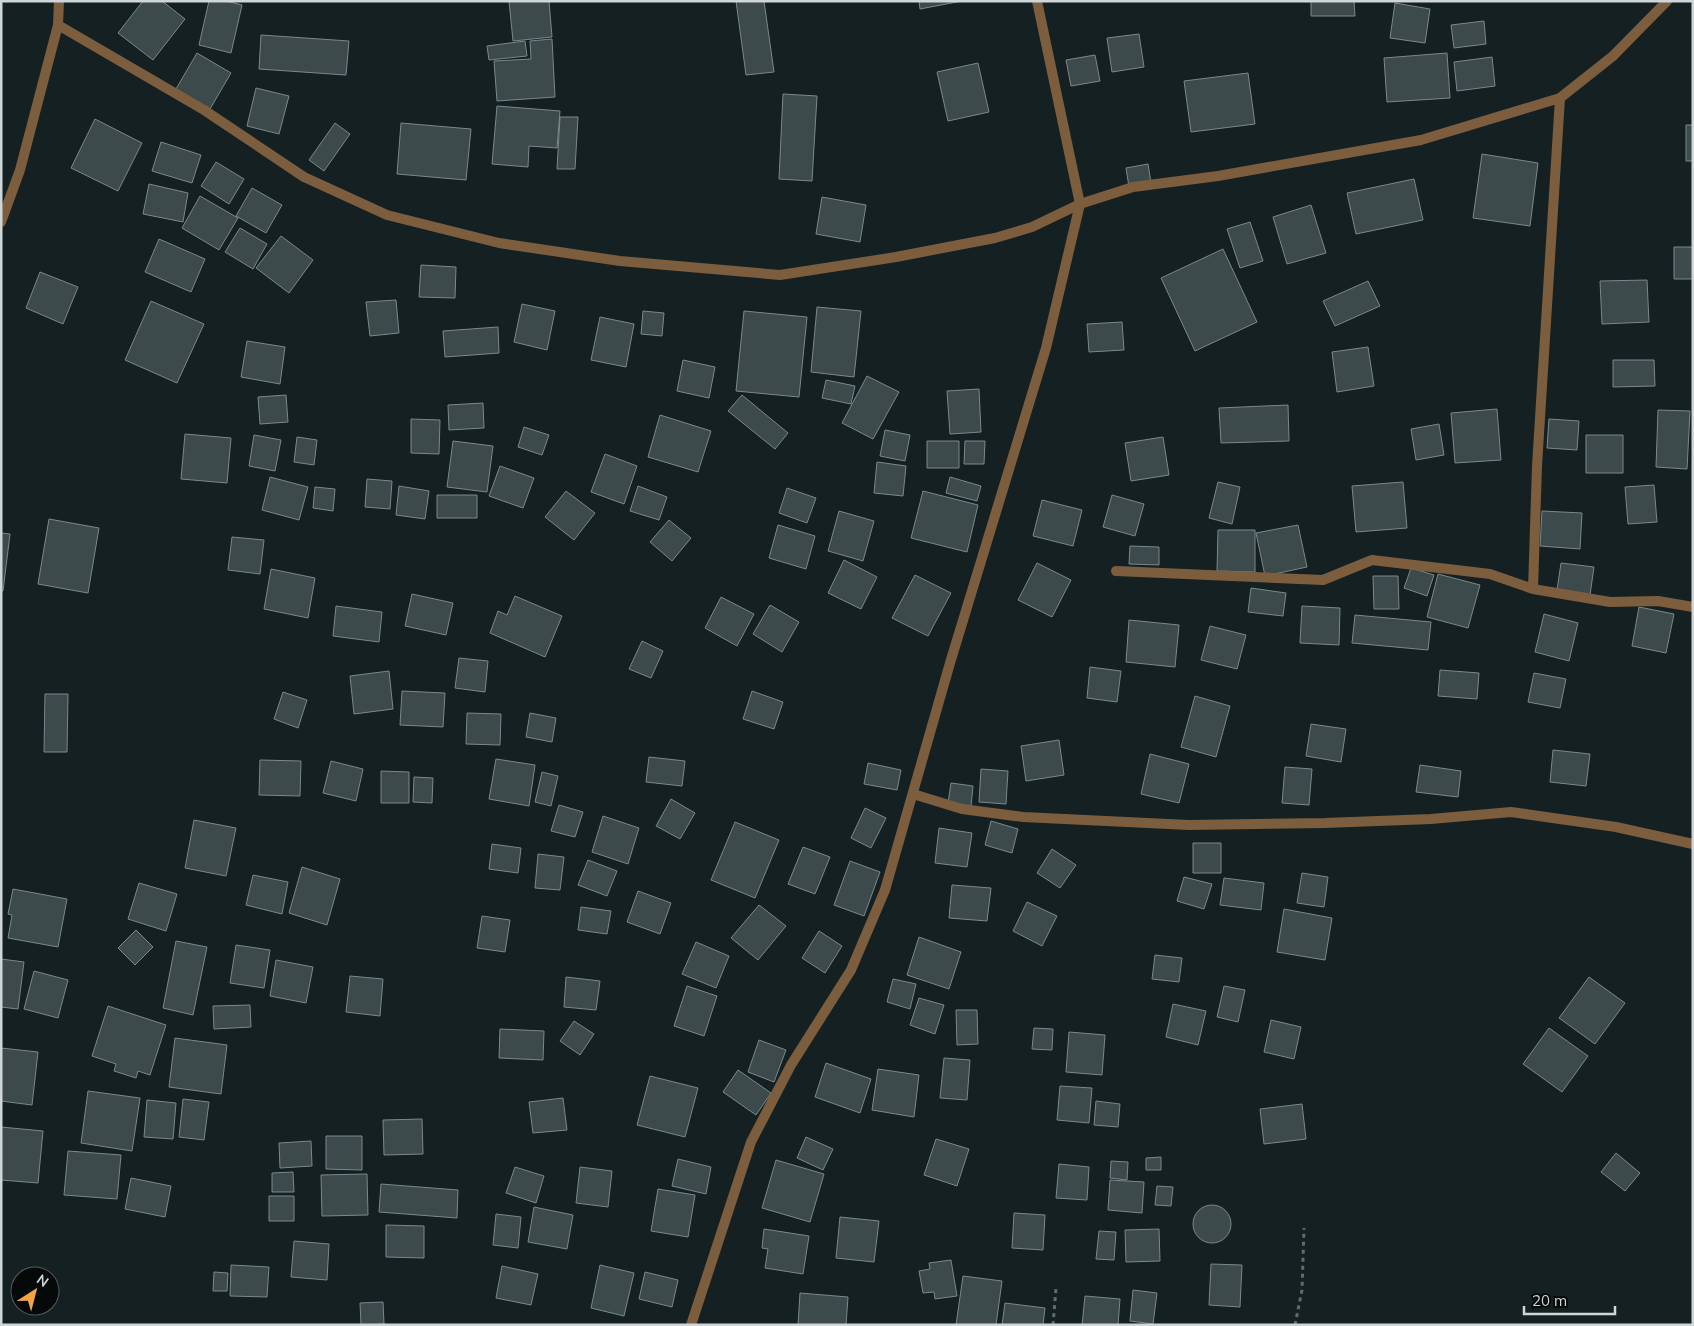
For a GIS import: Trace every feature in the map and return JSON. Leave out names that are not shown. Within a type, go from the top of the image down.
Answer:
[{"type":"street","points":[[1,222],[20,170],[58,25],[58,1]]},
{"type":"street","points":[[691,1325],[751,1142],[791,1065],[851,970],[885,890],[1046,348],[1080,204],[1037,1]]},
{"type":"street","points":[[58,25],[204,110],[304,177],[387,215],[498,243],[620,262],[780,275],[896,257],[995,238],[1032,227],[1080,204],[1133,187],[1218,176],[1421,140],[1560,98],[1613,56],[1667,1]]},
{"type":"street","points":[[1533,589],[1538,456],[1560,98]]},
{"type":"street","points":[[1116,571],[1323,580],[1372,560],[1490,574],[1533,589],[1610,602],[1658,601],[1693,607]]},
{"type":"street","points":[[913,794],[962,809],[1023,817],[1188,825],[1431,819],[1511,812],[1616,827],[1693,844]]},
{"type":"path","points":[[1295,1325],[1302,1290],[1304,1228]]},
{"type":"path","points":[[1053,1325],[1056,1288]]},
{"type":"building","points":[[143,1],[162,1],[185,19],[153,60],[118,33]]},
{"type":"building","points":[[209,1],[226,1],[242,5],[231,53],[199,45]]},
{"type":"building","points":[[509,1],[549,1],[552,37],[513,41]]},
{"type":"building","points":[[736,1],[764,1],[774,72],[746,75]]},
{"type":"building","points":[[919,1],[962,1],[920,9]]},
{"type":"building","points":[[1311,1],[1354,1],[1355,16],[1311,16]]},
{"type":"building","points":[[1395,3],[1430,9],[1425,43],[1390,38]]},
{"type":"building","points":[[1484,21],[1486,44],[1454,48],[1451,25]]},
{"type":"building","points":[[1139,34],[1144,67],[1112,72],[1107,38]]},
{"type":"building","points":[[261,35],[349,41],[346,75],[259,69]]},
{"type":"building","points":[[552,39],[555,97],[497,101],[494,61],[531,59],[530,41]]},
{"type":"building","points":[[525,41],[527,56],[489,60],[487,46]]},
{"type":"building","points":[[197,53],[231,73],[210,109],[176,89]]},
{"type":"building","points":[[1447,53],[1450,98],[1387,102],[1384,58]]},
{"type":"building","points":[[1095,55],[1100,81],[1071,86],[1066,60]]},
{"type":"building","points":[[1492,57],[1495,86],[1457,91],[1454,62]]},
{"type":"building","points":[[978,63],[989,112],[948,121],[937,72]]},
{"type":"building","points":[[1248,73],[1255,124],[1191,132],[1184,81]]},
{"type":"building","points":[[256,88],[289,96],[279,134],[247,126]]},
{"type":"building","points":[[783,94],[817,96],[812,181],[779,179]]},
{"type":"building","points":[[497,106],[560,111],[557,148],[529,146],[528,167],[492,164]]},
{"type":"building","points":[[560,117],[578,117],[575,169],[557,169]]},
{"type":"building","points":[[95,119],[142,143],[118,191],[71,168]]},
{"type":"building","points":[[335,123],[350,134],[324,171],[309,160]]},
{"type":"building","points":[[401,123],[471,129],[466,180],[397,174]]},
{"type":"building","points":[[1686,125],[1693,125],[1693,161],[1686,161]]},
{"type":"building","points":[[161,142],[201,155],[192,183],[152,171]]},
{"type":"building","points":[[1482,154],[1538,163],[1530,226],[1473,218]]},
{"type":"building","points":[[216,162],[244,179],[229,204],[201,186]]},
{"type":"building","points":[[1148,164],[1151,183],[1129,187],[1126,168]]},
{"type":"building","points":[[1414,179],[1423,220],[1356,234],[1347,193]]},
{"type":"building","points":[[149,184],[188,193],[183,222],[143,214]]},
{"type":"building","points":[[252,188],[282,205],[266,233],[236,216]]},
{"type":"building","points":[[200,196],[238,218],[219,250],[182,228]]},
{"type":"building","points":[[822,197],[866,205],[860,242],[816,234]]},
{"type":"building","points":[[1311,205],[1326,253],[1287,264],[1273,217]]},
{"type":"building","points":[[1250,222],[1263,261],[1240,268],[1227,229]]},
{"type":"building","points":[[240,228],[267,244],[253,269],[225,252]]},
{"type":"building","points":[[281,236],[313,260],[289,293],[256,268]]},
{"type":"building","points":[[159,239],[205,259],[191,292],[145,272]]},
{"type":"building","points":[[1674,247],[1693,247],[1693,279],[1674,279]]},
{"type":"building","points":[[1223,249],[1257,322],[1195,351],[1161,278]]},
{"type":"building","points":[[421,265],[456,267],[455,298],[419,297]]},
{"type":"building","points":[[40,272],[78,287],[63,324],[26,308]]},
{"type":"building","points":[[1647,280],[1649,322],[1602,324],[1600,281]]},
{"type":"building","points":[[1368,281],[1380,306],[1335,326],[1323,301]]},
{"type":"building","points":[[396,300],[399,333],[370,336],[366,302]]},
{"type":"building","points":[[151,301],[204,324],[177,383],[125,360]]},
{"type":"building","points":[[522,304],[555,311],[547,350],[514,342]]},
{"type":"building","points":[[817,307],[861,311],[854,377],[811,372]]},
{"type":"building","points":[[643,311],[664,313],[662,336],[641,334]]},
{"type":"building","points":[[744,311],[807,317],[799,397],[736,391]]},
{"type":"building","points":[[600,317],[634,324],[626,367],[591,360]]},
{"type":"building","points":[[1122,322],[1124,350],[1089,352],[1087,324]]},
{"type":"building","points":[[498,327],[499,353],[445,357],[443,331]]},
{"type":"building","points":[[247,341],[285,347],[280,384],[241,377]]},
{"type":"building","points":[[1368,347],[1374,386],[1337,392],[1332,352]]},
{"type":"building","points":[[683,360],[715,367],[709,398],[677,391]]},
{"type":"building","points":[[1613,360],[1654,360],[1655,386],[1613,387]]},
{"type":"building","points":[[867,376],[899,392],[873,439],[842,423]]},
{"type":"building","points":[[826,380],[855,386],[851,404],[822,398]]},
{"type":"building","points":[[979,389],[981,432],[950,434],[947,391]]},
{"type":"building","points":[[286,395],[288,422],[260,424],[258,397]]},
{"type":"building","points":[[742,395],[788,433],[775,449],[728,411]]},
{"type":"building","points":[[483,403],[484,428],[449,430],[448,405]]},
{"type":"building","points":[[1288,405],[1289,441],[1221,443],[1219,408]]},
{"type":"building","points":[[1497,409],[1501,460],[1455,463],[1451,413]]},
{"type":"building","points":[[1658,410],[1690,411],[1687,469],[1656,467]]},
{"type":"building","points":[[660,415],[711,431],[698,472],[648,457]]},
{"type":"building","points":[[411,419],[440,420],[439,454],[411,453]]},
{"type":"building","points":[[1549,419],[1579,421],[1577,450],[1547,448]]},
{"type":"building","points":[[1439,424],[1444,455],[1416,460],[1411,429]]},
{"type":"building","points":[[524,427],[549,435],[542,455],[518,447]]},
{"type":"building","points":[[885,430],[910,435],[905,461],[880,456]]},
{"type":"building","points":[[185,434],[231,438],[227,483],[181,479]]},
{"type":"building","points":[[254,435],[281,440],[275,471],[249,466]]},
{"type":"building","points":[[1586,435],[1623,435],[1623,473],[1586,473]]},
{"type":"building","points":[[297,437],[317,440],[314,465],[294,462]]},
{"type":"building","points":[[1163,437],[1169,475],[1131,481],[1125,443]]},
{"type":"building","points":[[453,441],[493,446],[487,492],[447,487]]},
{"type":"building","points":[[927,441],[959,441],[959,468],[927,468]]},
{"type":"building","points":[[965,441],[985,441],[984,464],[964,464]]},
{"type":"building","points":[[605,454],[637,466],[624,504],[591,492]]},
{"type":"building","points":[[877,462],[906,466],[903,496],[874,493]]},
{"type":"building","points":[[500,466],[534,478],[523,508],[489,496]]},
{"type":"building","points":[[270,477],[308,487],[299,520],[262,510]]},
{"type":"building","points":[[950,477],[981,486],[977,501],[946,493]]},
{"type":"building","points":[[367,479],[392,481],[390,509],[365,507]]},
{"type":"building","points":[[1218,482],[1240,487],[1232,524],[1209,518]]},
{"type":"building","points":[[1403,482],[1407,528],[1356,532],[1352,486]]},
{"type":"building","points":[[1654,485],[1657,522],[1628,524],[1625,487]]},
{"type":"building","points":[[399,486],[429,491],[425,519],[396,515]]},
{"type":"building","points":[[638,486],[667,497],[659,520],[630,511]]},
{"type":"building","points":[[315,487],[335,489],[333,511],[313,508]]},
{"type":"building","points":[[787,488],[816,498],[807,523],[779,513]]},
{"type":"building","points":[[566,491],[595,513],[574,540],[545,517]]},
{"type":"building","points":[[923,491],[978,505],[967,552],[911,538]]},
{"type":"building","points":[[437,495],[477,495],[477,518],[437,518]]},
{"type":"building","points":[[1112,495],[1144,504],[1135,536],[1103,527]]},
{"type":"building","points":[[1042,500],[1082,510],[1073,546],[1033,536]]},
{"type":"building","points":[[839,511],[874,521],[863,561],[828,551]]},
{"type":"building","points":[[1542,511],[1582,513],[1580,549],[1540,546]]},
{"type":"building","points":[[49,519],[99,528],[88,593],[38,584]]},
{"type":"building","points":[[669,520],[691,538],[672,561],[650,542]]},
{"type":"building","points":[[778,525],[815,536],[806,569],[769,558]]},
{"type":"building","points":[[1298,525],[1307,567],[1265,576],[1256,533]]},
{"type":"building","points":[[1218,530],[1255,530],[1255,572],[1217,571]]},
{"type":"building","points":[[1,533],[10,534],[3,591],[1,591]]},
{"type":"building","points":[[232,537],[264,540],[260,574],[228,570]]},
{"type":"building","points":[[1130,546],[1159,547],[1159,565],[1129,564]]},
{"type":"building","points":[[844,560],[877,577],[861,609],[828,593]]},
{"type":"building","points":[[1037,563],[1071,580],[1052,617],[1018,600]]},
{"type":"building","points":[[1561,563],[1594,567],[1590,595],[1557,590]]},
{"type":"building","points":[[1411,568],[1434,575],[1427,596],[1404,588]]},
{"type":"building","points":[[271,569],[315,578],[308,618],[264,609]]},
{"type":"building","points":[[1438,574],[1480,585],[1468,628],[1427,617]]},
{"type":"building","points":[[915,575],[951,593],[928,636],[892,618]]},
{"type":"building","points":[[1373,576],[1398,576],[1399,609],[1374,609]]},
{"type":"building","points":[[1251,588],[1286,593],[1283,616],[1248,612]]},
{"type":"building","points":[[412,594],[453,603],[446,635],[405,626]]},
{"type":"building","points":[[515,596],[562,616],[545,657],[490,633],[498,611],[507,615]]},
{"type":"building","points":[[721,597],[754,614],[737,646],[705,628]]},
{"type":"building","points":[[770,605],[799,622],[782,652],[753,634]]},
{"type":"building","points":[[336,606],[382,612],[379,642],[333,636]]},
{"type":"building","points":[[1302,606],[1340,608],[1339,645],[1300,643]]},
{"type":"building","points":[[1639,607],[1674,614],[1666,653],[1632,646]]},
{"type":"building","points":[[1544,614],[1578,623],[1569,661],[1535,652]]},
{"type":"building","points":[[1355,615],[1431,622],[1428,650],[1352,643]]},
{"type":"building","points":[[1129,620],[1179,625],[1175,667],[1126,662]]},
{"type":"building","points":[[1210,626],[1246,635],[1237,669],[1201,660]]},
{"type":"building","points":[[642,641],[663,651],[651,678],[629,669]]},
{"type":"building","points":[[459,658],[488,661],[485,692],[455,688]]},
{"type":"building","points":[[1090,667],[1121,671],[1117,702],[1087,698]]},
{"type":"building","points":[[1440,670],[1479,673],[1477,699],[1438,696]]},
{"type":"building","points":[[389,671],[393,709],[354,714],[350,676]]},
{"type":"building","points":[[1534,673],[1566,679],[1560,708],[1528,702]]},
{"type":"building","points":[[402,691],[445,693],[443,727],[400,725]]},
{"type":"building","points":[[752,691],[783,702],[774,729],[743,719]]},
{"type":"building","points":[[283,692],[307,700],[298,728],[274,719]]},
{"type":"building","points":[[45,694],[68,694],[67,752],[44,752]]},
{"type":"building","points":[[1195,696],[1230,706],[1216,757],[1181,747]]},
{"type":"building","points":[[467,713],[501,714],[500,745],[466,744]]},
{"type":"building","points":[[530,713],[556,718],[552,742],[526,737]]},
{"type":"building","points":[[1311,724],[1346,729],[1341,762],[1306,756]]},
{"type":"building","points":[[1059,740],[1064,775],[1026,781],[1021,746]]},
{"type":"building","points":[[1553,750],[1590,754],[1586,786],[1550,782]]},
{"type":"building","points":[[1150,754],[1189,764],[1179,803],[1141,794]]},
{"type":"building","points":[[649,757],[685,761],[682,786],[646,782]]},
{"type":"building","points":[[496,759],[535,765],[529,806],[489,799]]},
{"type":"building","points":[[260,760],[301,761],[300,796],[259,795]]},
{"type":"building","points":[[331,761],[363,769],[356,801],[323,793]]},
{"type":"building","points":[[868,763],[901,770],[897,790],[864,784]]},
{"type":"building","points":[[1420,765],[1461,771],[1458,797],[1416,792]]},
{"type":"building","points":[[1285,767],[1312,769],[1309,805],[1282,803]]},
{"type":"building","points":[[981,769],[1008,771],[1006,804],[979,802]]},
{"type":"building","points":[[381,771],[409,772],[409,803],[381,803]]},
{"type":"building","points":[[542,772],[558,776],[551,806],[535,802]]},
{"type":"building","points":[[414,777],[433,778],[432,803],[413,802]]},
{"type":"building","points":[[951,783],[973,786],[971,806],[948,803]]},
{"type":"building","points":[[671,799],[695,813],[680,839],[656,826]]},
{"type":"building","points":[[559,805],[583,812],[575,837],[551,831]]},
{"type":"building","points":[[865,808],[886,818],[871,848],[851,838]]},
{"type":"building","points":[[603,816],[639,828],[628,864],[592,852]]},
{"type":"building","points":[[194,820],[236,828],[226,876],[185,868]]},
{"type":"building","points":[[991,821],[1018,829],[1012,853],[985,845]]},
{"type":"building","points":[[735,822],[779,840],[755,898],[711,880]]},
{"type":"building","points":[[939,828],[972,833],[967,867],[935,863]]},
{"type":"building","points":[[1193,843],[1221,843],[1221,873],[1193,873]]},
{"type":"building","points":[[492,844],[521,848],[518,873],[489,869]]},
{"type":"building","points":[[803,847],[830,857],[815,894],[788,884]]},
{"type":"building","points":[[1052,849],[1076,865],[1060,888],[1037,873]]},
{"type":"building","points":[[538,854],[564,857],[560,890],[535,888]]},
{"type":"building","points":[[588,860],[617,871],[607,896],[578,885]]},
{"type":"building","points":[[850,861],[880,872],[864,916],[834,905]]},
{"type":"building","points":[[302,867],[340,879],[327,925],[289,913]]},
{"type":"building","points":[[1302,873],[1328,877],[1324,907],[1297,903]]},
{"type":"building","points":[[253,875],[288,882],[282,914],[246,905]]},
{"type":"building","points":[[1184,877],[1212,884],[1204,909],[1177,901]]},
{"type":"building","points":[[1224,878],[1264,883],[1261,910],[1220,905]]},
{"type":"building","points":[[139,883],[177,894],[166,931],[128,919]]},
{"type":"building","points":[[952,885],[991,888],[987,921],[949,918]]},
{"type":"building","points":[[13,889],[67,899],[58,947],[8,938],[12,915],[8,914]]},
{"type":"building","points":[[638,891],[671,903],[660,934],[627,922]]},
{"type":"building","points":[[1027,902],[1057,916],[1042,946],[1013,931]]},
{"type":"building","points":[[759,905],[786,926],[758,960],[731,938]]},
{"type":"building","points":[[581,907],[611,911],[607,934],[578,930]]},
{"type":"building","points":[[1284,909],[1332,918],[1325,960],[1277,952]]},
{"type":"building","points":[[482,916],[510,920],[505,952],[477,948]]},
{"type":"building","points":[[136,930],[153,947],[135,965],[118,948]]},
{"type":"building","points":[[819,931],[842,946],[825,973],[802,958]]},
{"type":"building","points":[[919,937],[961,952],[949,989],[907,975]]},
{"type":"building","points":[[176,941],[207,947],[193,1015],[163,1008]]},
{"type":"building","points":[[696,942],[729,956],[716,988],[682,974]]},
{"type":"building","points":[[236,945],[270,950],[264,988],[230,983]]},
{"type":"building","points":[[1155,955],[1182,958],[1179,982],[1152,979]]},
{"type":"building","points":[[1,959],[24,962],[18,1009],[1,1007]]},
{"type":"building","points":[[276,960],[313,967],[306,1003],[270,996]]},
{"type":"building","points":[[34,971],[68,980],[58,1018],[24,1009]]},
{"type":"building","points":[[350,976],[383,979],[380,1016],[346,1012]]},
{"type":"building","points":[[566,977],[600,981],[596,1010],[564,1007]]},
{"type":"building","points":[[1589,977],[1625,1003],[1595,1044],[1559,1018]]},
{"type":"building","points":[[893,979],[916,984],[910,1009],[887,1002]]},
{"type":"building","points":[[687,986],[717,996],[704,1036],[674,1026]]},
{"type":"building","points":[[1224,986],[1245,990],[1238,1022],[1217,1017]]},
{"type":"building","points":[[919,998],[944,1005],[935,1034],[910,1025]]},
{"type":"building","points":[[1173,1004],[1206,1011],[1198,1045],[1166,1037]]},
{"type":"building","points":[[250,1005],[251,1027],[214,1029],[213,1006]]},
{"type":"building","points":[[108,1006],[166,1025],[150,1075],[138,1071],[136,1078],[114,1071],[116,1064],[92,1056]]},
{"type":"building","points":[[956,1010],[977,1010],[978,1044],[957,1045]]},
{"type":"building","points":[[1271,1020],[1301,1027],[1294,1059],[1264,1052]]},
{"type":"building","points":[[574,1021],[594,1034],[580,1055],[560,1041]]},
{"type":"building","points":[[1034,1028],[1053,1029],[1052,1050],[1032,1049]]},
{"type":"building","points":[[1549,1028],[1588,1056],[1562,1092],[1523,1064]]},
{"type":"building","points":[[500,1029],[544,1031],[543,1060],[499,1058]]},
{"type":"building","points":[[1069,1032],[1105,1035],[1102,1075],[1066,1072]]},
{"type":"building","points":[[175,1038],[227,1045],[221,1094],[169,1087]]},
{"type":"building","points":[[759,1040],[786,1050],[774,1082],[748,1072]]},
{"type":"building","points":[[1,1048],[38,1052],[32,1105],[1,1101]]},
{"type":"building","points":[[944,1058],[970,1060],[967,1100],[940,1098]]},
{"type":"building","points":[[826,1063],[871,1079],[860,1113],[815,1097]]},
{"type":"building","points":[[878,1069],[919,1075],[914,1117],[872,1110]]},
{"type":"building","points":[[738,1070],[771,1093],[756,1115],[723,1092]]},
{"type":"building","points":[[650,1076],[698,1088],[685,1137],[637,1125]]},
{"type":"building","points":[[1060,1086],[1092,1088],[1089,1123],[1057,1120]]},
{"type":"building","points":[[88,1091],[140,1098],[132,1151],[81,1143]]},
{"type":"building","points":[[563,1098],[567,1130],[533,1133],[529,1102]]},
{"type":"building","points":[[183,1099],[209,1102],[204,1140],[179,1137]]},
{"type":"building","points":[[147,1100],[176,1103],[173,1139],[144,1137]]},
{"type":"building","points":[[1096,1101],[1120,1104],[1118,1127],[1094,1125]]},
{"type":"building","points":[[1302,1104],[1306,1139],[1264,1144],[1260,1109]]},
{"type":"building","points":[[422,1119],[423,1154],[384,1155],[383,1120]]},
{"type":"building","points":[[1,1127],[43,1131],[38,1183],[1,1180]]},
{"type":"building","points":[[326,1136],[362,1136],[362,1170],[326,1169]]},
{"type":"building","points":[[806,1137],[833,1149],[823,1170],[797,1158]]},
{"type":"building","points":[[936,1139],[969,1149],[957,1186],[924,1175]]},
{"type":"building","points":[[311,1141],[312,1166],[280,1168],[279,1143]]},
{"type":"building","points":[[68,1151],[121,1155],[117,1199],[64,1195]]},
{"type":"building","points":[[1616,1153],[1640,1173],[1625,1191],[1601,1172]]},
{"type":"building","points":[[1161,1157],[1161,1170],[1146,1170],[1146,1158]]},
{"type":"building","points":[[678,1159],[711,1167],[706,1194],[672,1186]]},
{"type":"building","points":[[776,1160],[824,1174],[810,1222],[762,1208]]},
{"type":"building","points":[[1111,1161],[1128,1162],[1127,1180],[1110,1178]]},
{"type":"building","points":[[1059,1164],[1089,1167],[1087,1200],[1056,1198]]},
{"type":"building","points":[[515,1167],[544,1176],[536,1203],[506,1193]]},
{"type":"building","points":[[580,1167],[612,1171],[608,1207],[576,1203]]},
{"type":"building","points":[[293,1172],[294,1192],[272,1192],[272,1173]]},
{"type":"building","points":[[367,1174],[368,1215],[322,1216],[321,1175]]},
{"type":"building","points":[[131,1178],[171,1186],[165,1217],[125,1209]]},
{"type":"building","points":[[1110,1180],[1144,1182],[1142,1213],[1108,1210]]},
{"type":"building","points":[[381,1184],[458,1190],[457,1218],[379,1212]]},
{"type":"building","points":[[1157,1186],[1173,1187],[1171,1206],[1155,1205]]},
{"type":"building","points":[[658,1189],[695,1195],[688,1237],[651,1231]]},
{"type":"building","points":[[269,1196],[294,1196],[294,1221],[269,1221]]},
{"type":"building","points":[[1212,1205],[1226,1210],[1231,1224],[1226,1238],[1212,1243],[1198,1238],[1193,1224],[1198,1210]]},
{"type":"building","points":[[534,1207],[573,1215],[567,1249],[528,1242]]},
{"type":"building","points":[[1014,1213],[1045,1215],[1043,1250],[1012,1248]]},
{"type":"building","points":[[496,1214],[521,1217],[518,1248],[493,1245]]},
{"type":"building","points":[[840,1217],[879,1221],[874,1262],[836,1258]]},
{"type":"building","points":[[386,1225],[424,1226],[424,1258],[386,1257]]},
{"type":"building","points":[[764,1229],[809,1236],[803,1274],[765,1268],[768,1249],[762,1248]]},
{"type":"building","points":[[1159,1229],[1160,1261],[1126,1262],[1125,1230]]},
{"type":"building","points":[[1099,1231],[1116,1232],[1114,1260],[1096,1259]]},
{"type":"building","points":[[294,1241],[329,1244],[327,1280],[291,1277]]},
{"type":"building","points":[[951,1260],[957,1296],[935,1299],[934,1292],[923,1293],[919,1271],[930,1269],[929,1263]]},
{"type":"building","points":[[1211,1264],[1242,1265],[1240,1307],[1209,1305]]},
{"type":"building","points":[[231,1265],[269,1267],[267,1297],[230,1296]]},
{"type":"building","points":[[600,1265],[634,1273],[624,1316],[591,1308]]},
{"type":"building","points":[[502,1266],[538,1274],[531,1305],[496,1298]]},
{"type":"building","points":[[214,1272],[228,1273],[227,1291],[213,1291]]},
{"type":"building","points":[[645,1272],[678,1280],[672,1307],[639,1299]]},
{"type":"building","points":[[963,1276],[1002,1281],[996,1325],[956,1325]]},
{"type":"building","points":[[1133,1290],[1157,1293],[1153,1324],[1130,1321]]},
{"type":"building","points":[[800,1293],[848,1297],[846,1325],[798,1325]]},
{"type":"building","points":[[1085,1296],[1120,1299],[1118,1325],[1082,1325]]},
{"type":"building","points":[[383,1302],[384,1324],[361,1325],[360,1303]]},
{"type":"building","points":[[1005,1303],[1045,1308],[1043,1325],[1002,1325]]}]
